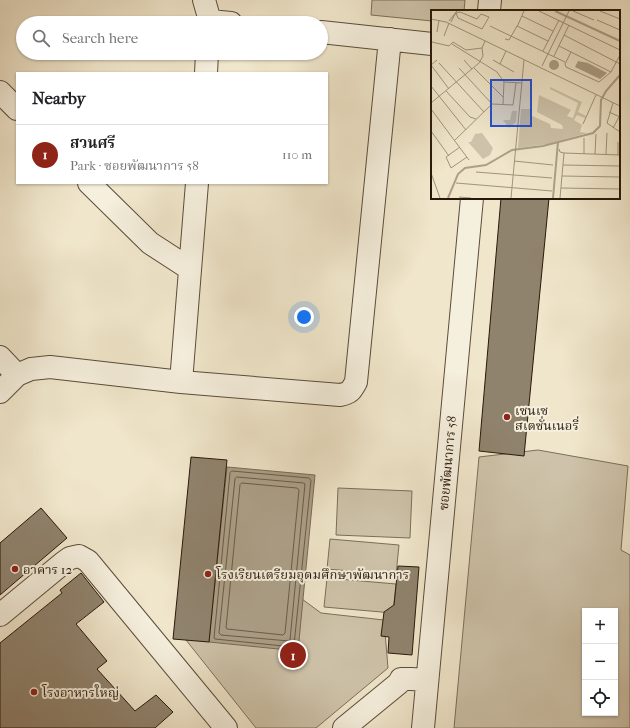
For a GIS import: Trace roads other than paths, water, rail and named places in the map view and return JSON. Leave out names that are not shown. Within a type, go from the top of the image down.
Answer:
[{"type":"street","points":[[204,0],[213,16]]},
{"type":"street","points":[[489,10],[490,0]]},
{"type":"street","points":[[328,33],[431,44]]},
{"type":"street","points":[[0,392],[17,375],[31,369],[50,367],[181,382],[340,395],[348,393],[356,382],[390,39]]},
{"type":"street","points":[[206,72],[207,60]]},
{"type":"street","points":[[0,92],[16,109]]},
{"type":"street","points":[[90,184],[150,243],[190,269]]},
{"type":"street","points":[[181,382],[197,184]]},
{"type":"street","name":"ซอยพัฒนาการ 58","points":[[423,728],[472,199]]},
{"type":"street","points":[[0,357],[17,375]]},
{"type":"street","points":[[0,615],[62,563],[70,558],[79,556],[88,561],[226,728]]},
{"type":"street","points":[[344,728],[399,684],[401,680],[427,680]]},
{"type":"water","points":[[227,467],[315,475],[298,651],[209,642]]},
{"type":"place","name":"เซนเซ สเตชั่นเนอรี่","points":[[507,417]]},
{"type":"place","name":"อาคาร 12","points":[[15,569]]},
{"type":"place","name":"โรงเรียนเตรียมอุดมศึกษาพัฒนาการ","points":[[208,574]]},
{"type":"place","name":"สวนศรี","points":[[293,655]]},
{"type":"place","name":"โรงอาหารใหญ่","points":[[34,692]]}]
